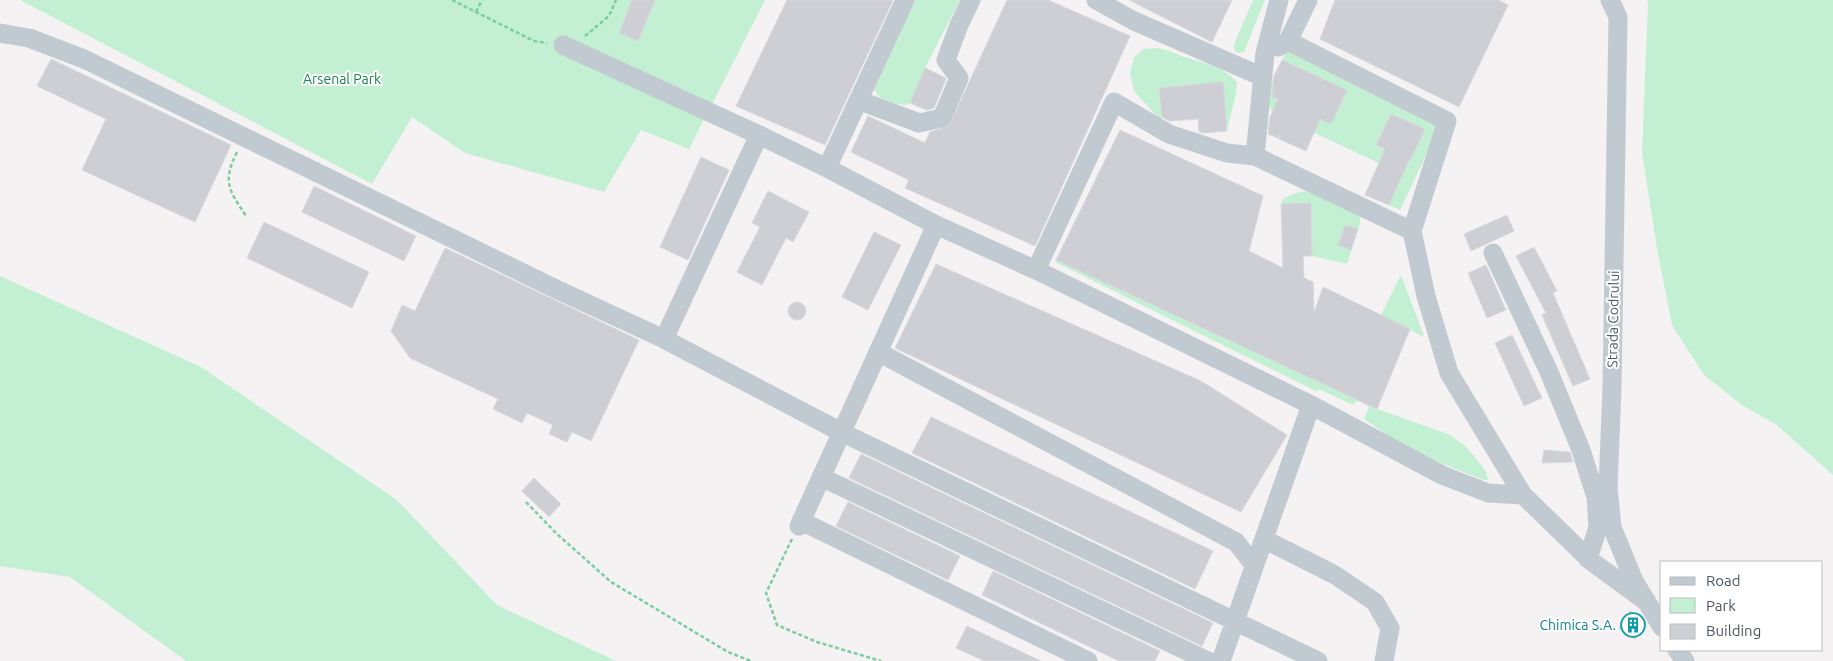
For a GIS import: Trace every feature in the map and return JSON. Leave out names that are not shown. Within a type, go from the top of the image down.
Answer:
[{"type":"street","points":[[827,168],[905,0]]},
{"type":"street","points":[[858,100],[919,123],[942,118],[959,78],[946,60],[971,0]]},
{"type":"street","points":[[1096,0],[1134,21],[1263,76]]},
{"type":"street","points":[[1255,156],[1266,53],[1279,0]]},
{"type":"street","points":[[1266,53],[1288,41],[1308,0]]},
{"type":"street","name":"Strada Codrului","points":[[1610,0],[1618,17],[1612,378],[1608,487],[1612,528],[1634,582],[1660,624]]},
{"type":"street","points":[[0,32],[29,38],[84,58],[558,290],[664,339],[841,432],[1318,661]]},
{"type":"street","points":[[1288,41],[1448,121],[1412,231],[1426,296],[1449,373],[1523,495],[1588,559],[1647,602]]},
{"type":"street","points":[[563,45],[759,135],[936,225],[1036,270],[1311,405],[1442,474],[1488,493],[1523,495]]},
{"type":"street","points":[[1036,270],[1114,102],[1169,134],[1227,153],[1255,156],[1412,231]]},
{"type":"street","points":[[664,339],[759,135]]},
{"type":"street","points":[[936,225],[800,523],[1088,661]]},
{"type":"street","points":[[1493,253],[1549,372],[1581,450],[1596,497],[1598,527],[1588,559]]},
{"type":"street","points":[[878,352],[1236,542],[1254,565]]},
{"type":"street","points":[[1221,661],[1311,405]]},
{"type":"street","points":[[821,477],[1208,661]]},
{"type":"street","points":[[1264,539],[1335,575],[1375,602],[1390,628],[1384,661]]},
{"type":"path","points":[[452,0],[534,40],[563,45],[583,38],[609,16],[616,0]]},
{"type":"path","points":[[476,12],[482,0]]},
{"type":"path","points":[[245,137],[234,158],[228,178],[231,193],[246,216]]},
{"type":"path","points":[[526,502],[557,534],[611,582],[728,652],[751,661]]},
{"type":"path","points":[[800,523],[766,593],[777,625],[817,642],[881,661]]},
{"type":"green space","name":"Arsenal Park","points":[[20,0],[765,0],[689,149],[641,130],[604,192],[465,153],[412,117],[372,184]]},
{"type":"green space","points":[[913,0],[960,0],[925,68],[910,103],[907,105],[887,101],[878,95],[873,86]]},
{"type":"green space","points":[[1253,0],[1265,0],[1244,52],[1237,53],[1233,47]]},
{"type":"green space","points":[[1646,0],[1833,0],[1833,475],[1777,425],[1742,405],[1704,375],[1672,325],[1658,254],[1642,153],[1648,2]]},
{"type":"green space","points":[[1158,48],[1213,66],[1226,72],[1237,82],[1227,131],[1223,82],[1159,88],[1162,122],[1134,91],[1130,73],[1134,58],[1143,49]]},
{"type":"green space","points":[[1287,50],[1435,120],[1438,130],[1400,210],[1389,205],[1402,174],[1272,113],[1266,94]]},
{"type":"green space","points":[[1308,191],[1360,213],[1360,224],[1347,264],[1312,256],[1311,203],[1281,204],[1282,200],[1288,196]]},
{"type":"green space","points":[[1056,260],[1358,400],[1353,405],[1319,389],[1318,392],[1055,262]]},
{"type":"green space","points":[[1401,275],[1424,336],[1424,337],[1381,315]]},
{"type":"green space","points":[[0,276],[201,367],[397,500],[497,605],[616,661],[186,661],[70,577],[0,566]]},
{"type":"green space","points":[[1359,401],[1448,434],[1464,445],[1475,457],[1486,472],[1488,480],[1443,464],[1396,441],[1364,419],[1369,407]]},
{"type":"building","points":[[632,0],[655,0],[638,41],[619,33]]},
{"type":"building","points":[[787,0],[893,0],[825,145],[736,106]]},
{"type":"building","points":[[1007,0],[1048,0],[1130,36],[1035,246],[905,188],[909,180],[851,152],[868,116],[925,143],[930,132],[949,126]]},
{"type":"building","points":[[1129,0],[1232,0],[1212,42]]},
{"type":"building","points":[[1335,0],[1498,0],[1508,5],[1459,107],[1320,39]]},
{"type":"building","points":[[51,59],[231,145],[195,222],[82,170],[106,119],[37,86]]},
{"type":"building","points":[[1282,60],[1347,90],[1331,124],[1320,119],[1306,151],[1279,139],[1279,133],[1278,138],[1268,134],[1270,117],[1278,99],[1272,97],[1274,76]]},
{"type":"building","points":[[925,68],[946,79],[934,108],[926,110],[910,103]]},
{"type":"building","points":[[1223,82],[1227,131],[1203,133],[1199,132],[1198,119],[1169,121],[1162,117],[1159,88]]},
{"type":"building","points":[[1391,114],[1425,129],[1389,205],[1365,195],[1385,149],[1376,145]]},
{"type":"building","points":[[1120,130],[1263,196],[1249,251],[1283,268],[1281,204],[1311,203],[1312,256],[1303,256],[1304,278],[1313,282],[1314,313],[1323,287],[1410,329],[1377,409],[1056,260]]},
{"type":"building","points":[[701,157],[729,170],[688,260],[660,247]]},
{"type":"building","points":[[314,186],[416,236],[404,261],[302,212]]},
{"type":"building","points":[[768,191],[809,212],[793,242],[786,238],[762,285],[737,272],[760,227],[752,223]]},
{"type":"building","points":[[1507,215],[1514,231],[1471,251],[1464,234]]},
{"type":"building","points":[[264,222],[369,272],[352,308],[247,258]]},
{"type":"building","points":[[1345,225],[1358,229],[1351,250],[1338,245]]},
{"type":"building","points":[[874,232],[901,245],[868,310],[842,297]]},
{"type":"building","points":[[1534,247],[1557,291],[1553,293],[1590,379],[1573,386],[1542,315],[1546,313],[1516,256]]},
{"type":"building","points":[[445,248],[639,340],[591,441],[572,432],[567,442],[549,434],[553,425],[527,413],[522,423],[493,409],[498,399],[410,358],[391,331],[402,305],[415,311]]},
{"type":"building","points":[[936,264],[1201,381],[1287,435],[1241,512],[895,348]]},
{"type":"building","points":[[1486,265],[1506,310],[1487,318],[1468,273]]},
{"type":"building","points":[[797,302],[803,305],[806,311],[803,317],[797,320],[791,317],[788,311],[791,305]]},
{"type":"building","points":[[1512,335],[1542,398],[1524,406],[1495,343]]},
{"type":"building","points":[[931,417],[1213,551],[1195,589],[912,453]]},
{"type":"building","points":[[1544,450],[1570,452],[1573,462],[1542,463]]},
{"type":"building","points":[[861,454],[1213,623],[1202,646],[849,478]]},
{"type":"building","points":[[534,478],[561,504],[549,517],[522,491]]},
{"type":"building","points":[[848,502],[960,556],[948,580],[836,526]]},
{"type":"building","points":[[993,571],[1160,651],[1155,661],[1119,661],[982,595]]},
{"type":"building","name":"Chimica S.A.","points":[[1630,611],[1646,622],[1635,639],[1619,628]]},
{"type":"building","points":[[967,626],[1041,661],[984,661],[956,648]]},
{"type":"place","name":"Chimica S.A.","points":[[1633,625]]}]
